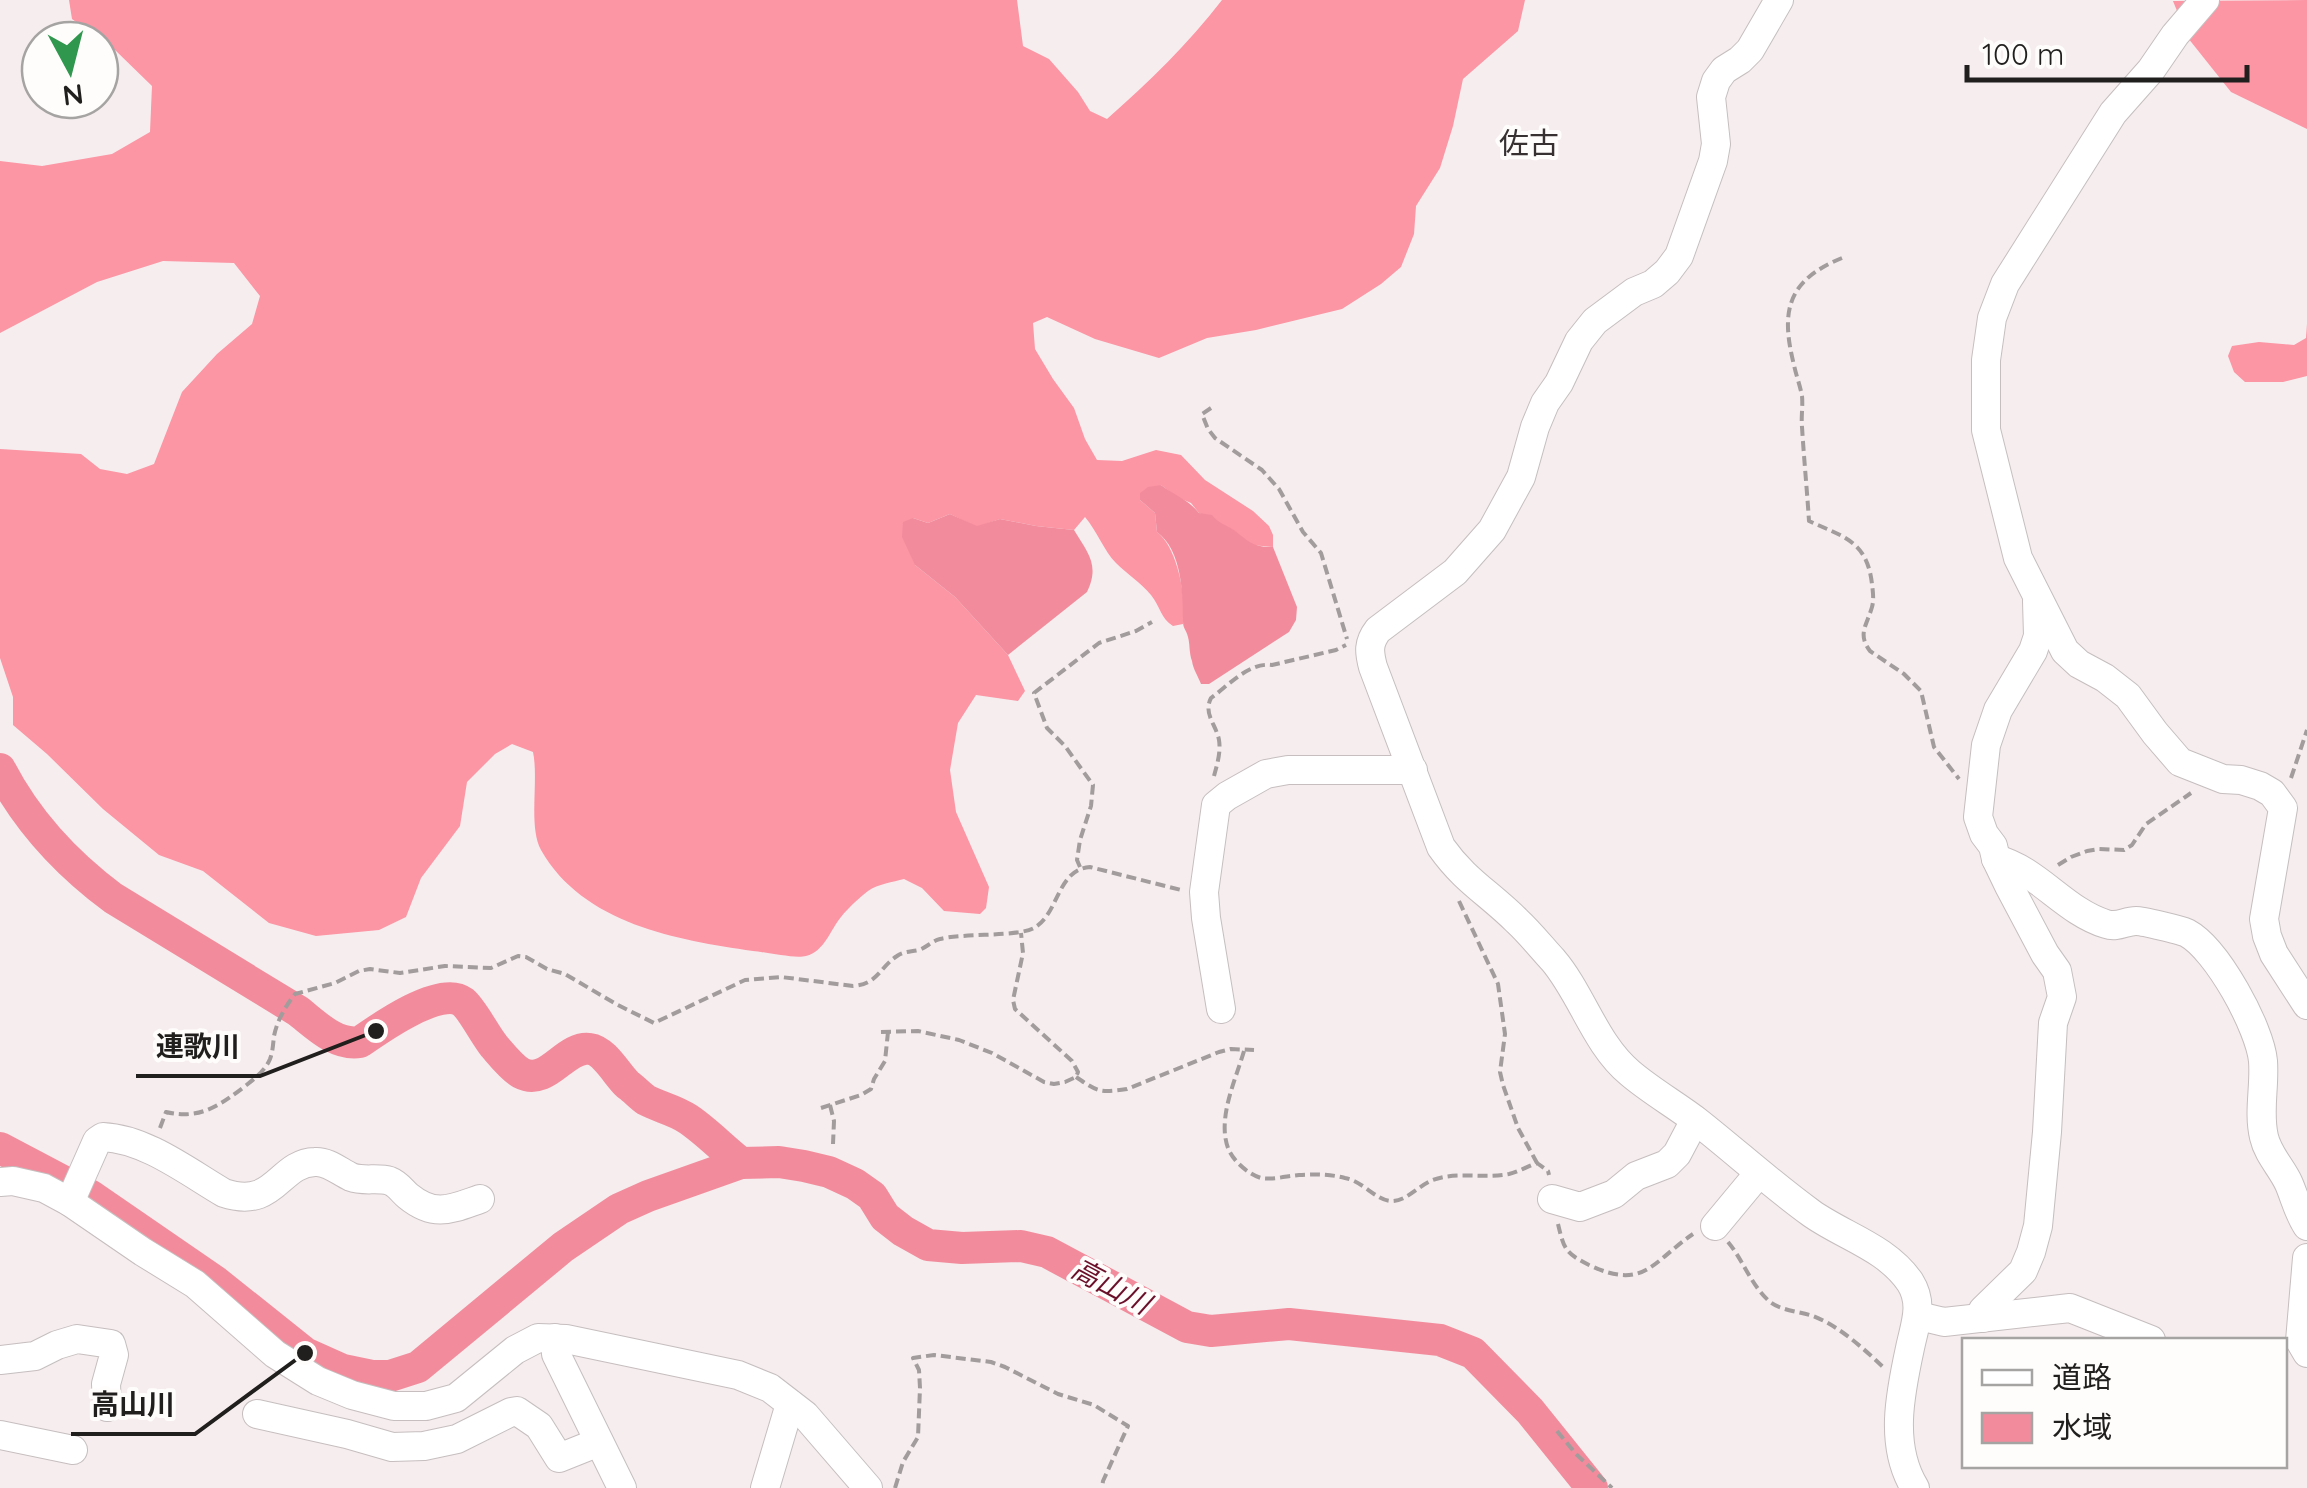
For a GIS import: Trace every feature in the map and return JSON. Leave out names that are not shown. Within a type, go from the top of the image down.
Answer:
[{"type":"street","points":[[1779,0],[1750,50],[1716,81],[1711,97],[1716,144],[1713,161],[1679,256],[1653,284],[1634,292],[1596,321],[1545,403],[1521,477],[1492,530],[1455,572],[1372,638],[1370,651],[1440,847],[1460,872],[1516,919],[1556,964],[1611,1054],[1625,1070],[1695,1120],[1815,1216],[1885,1256],[1910,1282],[1918,1300],[1918,1316],[1904,1380],[1898,1450],[1914,1488]]},
{"type":"street","points":[[2205,0],[2152,70],[2112,112],[2005,284],[1992,318],[1986,360],[1986,430],[2018,558],[2065,650],[2079,664],[2128,696],[2180,762],[2223,779],[2260,786],[2272,793],[2283,808],[2264,919],[2274,954],[2307,1005]]},
{"type":"street","points":[[1983,1318],[1983,1310],[2023,1271],[2032,1252],[2047,1132],[2053,1023],[2062,997],[2057,971],[1996,860],[1978,818],[1986,745],[1998,710],[2038,636],[2036,593]]},
{"type":"street","points":[[1221,1010],[1204,892],[1216,805],[1266,774],[1288,770],[1413,770]]},
{"type":"street","points":[[1996,860],[2012,864],[2073,909],[2105,924],[2116,926],[2137,920],[2184,931],[2202,943],[2253,1024],[2263,1064],[2264,1142],[2284,1174],[2307,1226]]},
{"type":"street","points":[[1552,1198],[1580,1207],[1614,1194],[1636,1176],[1667,1164],[1677,1154],[1695,1120]]},
{"type":"street","points":[[75,1192],[97,1141],[103,1137],[128,1141],[236,1197],[261,1194],[302,1165],[315,1162],[361,1180],[388,1180],[418,1204],[433,1210],[446,1211],[480,1199]]},
{"type":"street","points":[[1715,1226],[1759,1173]]},
{"type":"street","points":[[0,1182],[75,1192],[143,1252],[195,1284],[275,1354],[318,1381],[352,1395],[394,1406],[426,1406],[456,1398],[515,1350],[538,1338],[556,1338],[738,1374],[770,1388],[805,1416],[868,1488]]},
{"type":"street","points":[[2297,1351],[2307,1258]]},
{"type":"street","points":[[1918,1316],[1944,1322],[2070,1308],[2146,1338]]},
{"type":"street","points":[[556,1338],[556,1354],[622,1488]]},
{"type":"street","points":[[0,1360],[35,1356],[77,1339],[111,1344],[114,1356],[106,1384],[107,1407]]},
{"type":"street","points":[[764,1488],[790,1404]]},
{"type":"street","points":[[256,1414],[392,1447],[457,1440],[517,1411],[539,1426],[558,1458],[599,1442]]},
{"type":"street","points":[[0,1435],[73,1450]]},
{"type":"path","points":[[1842,258],[1810,275],[1796,288],[1790,305],[1790,347],[1802,398],[1809,522],[1861,548],[1870,568],[1873,596],[1863,626],[1865,644],[1916,683],[1925,700],[1934,747],[1960,779],[1968,808],[1978,818]]},
{"type":"path","points":[[1211,408],[1202,414],[1214,438],[1262,470],[1280,489],[1321,553],[1349,644],[1272,665],[1254,666],[1207,704],[1220,742],[1211,796],[1216,805]]},
{"type":"path","points":[[1080,868],[1080,840],[1091,806],[1092,785],[1047,728],[1034,693],[1099,643],[1152,622]]},
{"type":"path","points":[[2283,808],[2307,730]]},
{"type":"path","points":[[2041,884],[2071,857],[2100,849],[2124,850],[2146,824],[2180,799],[2223,779]]},
{"type":"path","points":[[151,1152],[166,1112],[180,1116],[216,1109],[265,1069],[282,1013],[291,998],[359,971],[400,974],[445,966],[490,968],[518,956],[526,957],[654,1023],[746,980],[781,977],[864,985],[906,951],[925,948],[939,940],[1021,931],[1038,925],[1066,880],[1080,868],[1204,892]]},
{"type":"path","points":[[1460,872],[1460,907],[1498,984],[1505,1034],[1500,1072],[1503,1085],[1518,1128],[1537,1164],[1548,1171],[1564,1248],[1573,1257],[1608,1274],[1635,1274],[1654,1266],[1688,1236],[1715,1226],[1772,1304],[1814,1317],[1840,1331],[1904,1380]]},
{"type":"path","points":[[1021,931],[1023,953],[1013,1000],[1016,1009],[1072,1060],[1078,1072],[1076,1077]]},
{"type":"path","points":[[821,1108],[871,1089],[885,1061],[885,1032],[918,1031],[960,1040],[992,1052],[1044,1082],[1054,1084],[1076,1077]]},
{"type":"path","points":[[1076,1077],[1096,1091],[1110,1091],[1219,1052],[1254,1050]]},
{"type":"path","points":[[1244,1051],[1225,1131],[1235,1160],[1260,1178],[1350,1178],[1378,1197],[1392,1201],[1433,1180],[1458,1174],[1512,1174],[1537,1164]]},
{"type":"path","points":[[830,1105],[834,1121],[832,1144]]},
{"type":"path","points":[[895,1488],[918,1437],[918,1370],[913,1358],[934,1354],[1005,1367],[1058,1394],[1094,1405],[1128,1426],[1102,1488]]},
{"type":"path","points":[[1557,1430],[1612,1488]]},
{"type":"shaded area","points":[[69,0],[1017,0],[1023,46],[1049,59],[1090,111],[1107,119],[1168,62],[1222,0],[1525,0],[1518,31],[1463,79],[1440,168],[1416,206],[1414,234],[1401,267],[1381,284],[1342,309],[1207,338],[1159,358],[1095,339],[1047,317],[1033,323],[1035,349],[1074,408],[1097,460],[1122,461],[1156,450],[1181,455],[1205,480],[1269,526],[1273,547],[1252,545],[1161,485],[1140,500],[1155,513],[1157,532],[1170,550],[1179,575],[1183,624],[1173,626],[1151,595],[1112,558],[1085,517],[1074,530],[1000,519],[977,527],[950,514],[928,523],[913,518],[915,565],[955,597],[1008,655],[1025,691],[1018,701],[976,695],[958,723],[950,770],[956,812],[989,887],[986,908],[980,914],[944,911],[922,888],[904,879],[872,889],[861,897],[818,950],[801,957],[664,934],[606,912],[581,895],[559,875],[541,850],[535,828],[533,752],[512,744],[495,754],[467,782],[460,826],[421,878],[406,917],[379,930],[316,936],[269,923],[203,871],[159,855],[13,725],[13,697],[0,658],[0,449],[81,454],[100,469],[127,474],[154,464],[182,392],[252,324],[260,296],[234,263],[163,261],[97,282],[0,333],[0,161],[42,166],[112,154],[150,132],[152,86],[120,55],[120,20],[72,19]]},
{"type":"shaded area","points":[[2307,0],[2307,129],[2231,92],[2188,38],[2173,1]]},
{"type":"shaded area","points":[[2307,324],[2307,376],[2283,382],[2245,382],[2234,372],[2228,356],[2232,346],[2259,342],[2294,345],[2306,338]]},
{"type":"water","points":[[1161,485],[1199,513],[1212,515],[1252,543],[1273,547],[1297,607],[1296,620],[1289,632],[1209,684],[1201,684],[1193,664],[1172,550],[1157,532],[1155,513],[1140,500],[1140,493],[1148,487]]},
{"type":"water","points":[[950,514],[977,526],[1000,519],[1074,530],[1092,567],[1087,592],[1008,655],[955,597],[915,565],[902,537],[903,522],[913,518],[928,523]]},
{"type":"waterway","points":[[0,769],[35,823],[96,885],[335,1038],[360,1042],[411,1010],[453,998],[467,1005],[494,1046],[521,1073],[540,1075],[581,1049],[595,1051],[644,1098],[688,1119],[741,1163]]},
{"type":"waterway","name":"高山川","points":[[0,1148],[91,1196],[216,1282],[305,1353],[343,1370],[372,1376],[390,1376],[418,1367],[563,1247],[619,1209],[741,1163],[804,1166],[855,1184],[872,1196],[885,1217],[928,1245],[1021,1246],[1047,1252],[1187,1327],[1211,1331],[1289,1324],[1440,1340],[1473,1353],[1530,1411],[1592,1488]]},
{"type":"place","name":"連歌川","points":[[376,1031]]},
{"type":"place","name":"高山川","points":[[305,1353]]},
{"type":"district","name":"佐古","points":[[1529,144]]}]
